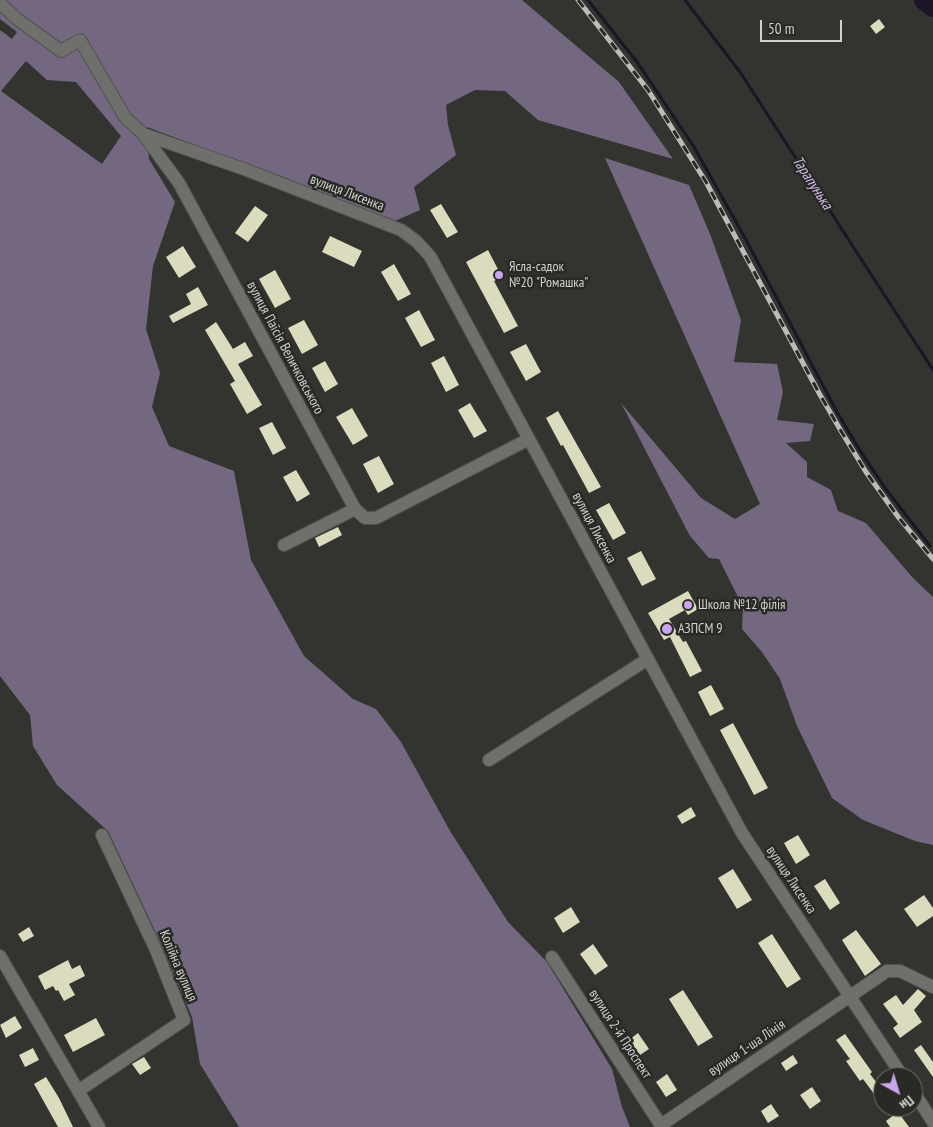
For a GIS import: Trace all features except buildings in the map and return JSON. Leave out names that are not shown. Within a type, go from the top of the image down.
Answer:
[{"type":"street","name":"вулиця Паїсія Величковського","points":[[0,2],[17,19],[61,51],[80,40],[125,117],[143,134],[179,183],[355,509]]},
{"type":"street","name":"вулиця Лисенка","points":[[143,134],[244,169],[401,230],[416,241],[430,256],[742,833],[897,1067]]},
{"type":"street","points":[[284,545],[355,509],[365,518],[376,518],[529,439]]},
{"type":"street","points":[[489,760],[648,659]]},
{"type":"street","name":"Колійна вулиця","points":[[78,1091],[184,1020],[156,950],[102,835]]},
{"type":"street","points":[[0,956],[99,1127]]},
{"type":"street","name":"вулиця 2-й Проспект","points":[[552,957],[661,1126]]},
{"type":"street","name":"вулиця 1-ша Лінія","points":[[661,1126],[887,971],[900,972],[933,987]]},
{"type":"street","points":[[923,1106],[933,1122]]},
{"type":"shaded area","points":[[0,0],[522,0],[619,82],[673,159],[538,120],[505,91],[475,90],[446,105],[448,125],[456,155],[414,187],[420,210],[395,221],[147,127],[149,159],[175,202],[153,266],[146,329],[160,373],[152,407],[169,446],[234,471],[251,560],[304,656],[353,699],[376,709],[401,742],[450,831],[508,922],[547,962],[612,1069],[622,1107],[630,1127],[239,1127],[200,1064],[192,1017],[162,946],[108,831],[57,785],[33,746],[30,715],[0,676],[0,30],[12,39],[17,32],[0,19]],"holes":[[[26,61],[47,80],[76,82],[121,136],[102,164],[1,91]]]},
{"type":"shaded area","points":[[605,158],[689,185],[710,234],[741,320],[734,362],[777,364],[783,392],[777,420],[814,424],[810,441],[786,443],[807,462],[807,477],[831,490],[838,511],[866,523],[912,577],[933,597],[933,845],[915,841],[863,820],[832,798],[797,726],[780,679],[762,652],[742,629],[743,607],[719,559],[709,558],[690,536],[621,403],[701,498],[735,519],[760,504]]},
{"type":"waterway","points":[[588,0],[637,62],[694,147],[745,238],[837,412],[885,488],[930,546]]},
{"type":"waterway","name":"Тарапунька","points":[[685,0],[740,72],[933,370]]},
{"type":"waterway","name":"Тарапунька","points":[[924,0],[933,7]]},
{"type":"railway","points":[[578,0],[648,90],[706,182],[841,431],[866,472],[899,518],[933,559]]},
{"type":"place","name":"Ясла-садок №20 \"Ромашка\"","points":[[499,275]]},
{"type":"place","name":"Школа №12 філія","points":[[688,605]]},
{"type":"place","name":"АЗПСМ 9","points":[[667,629]]}]
